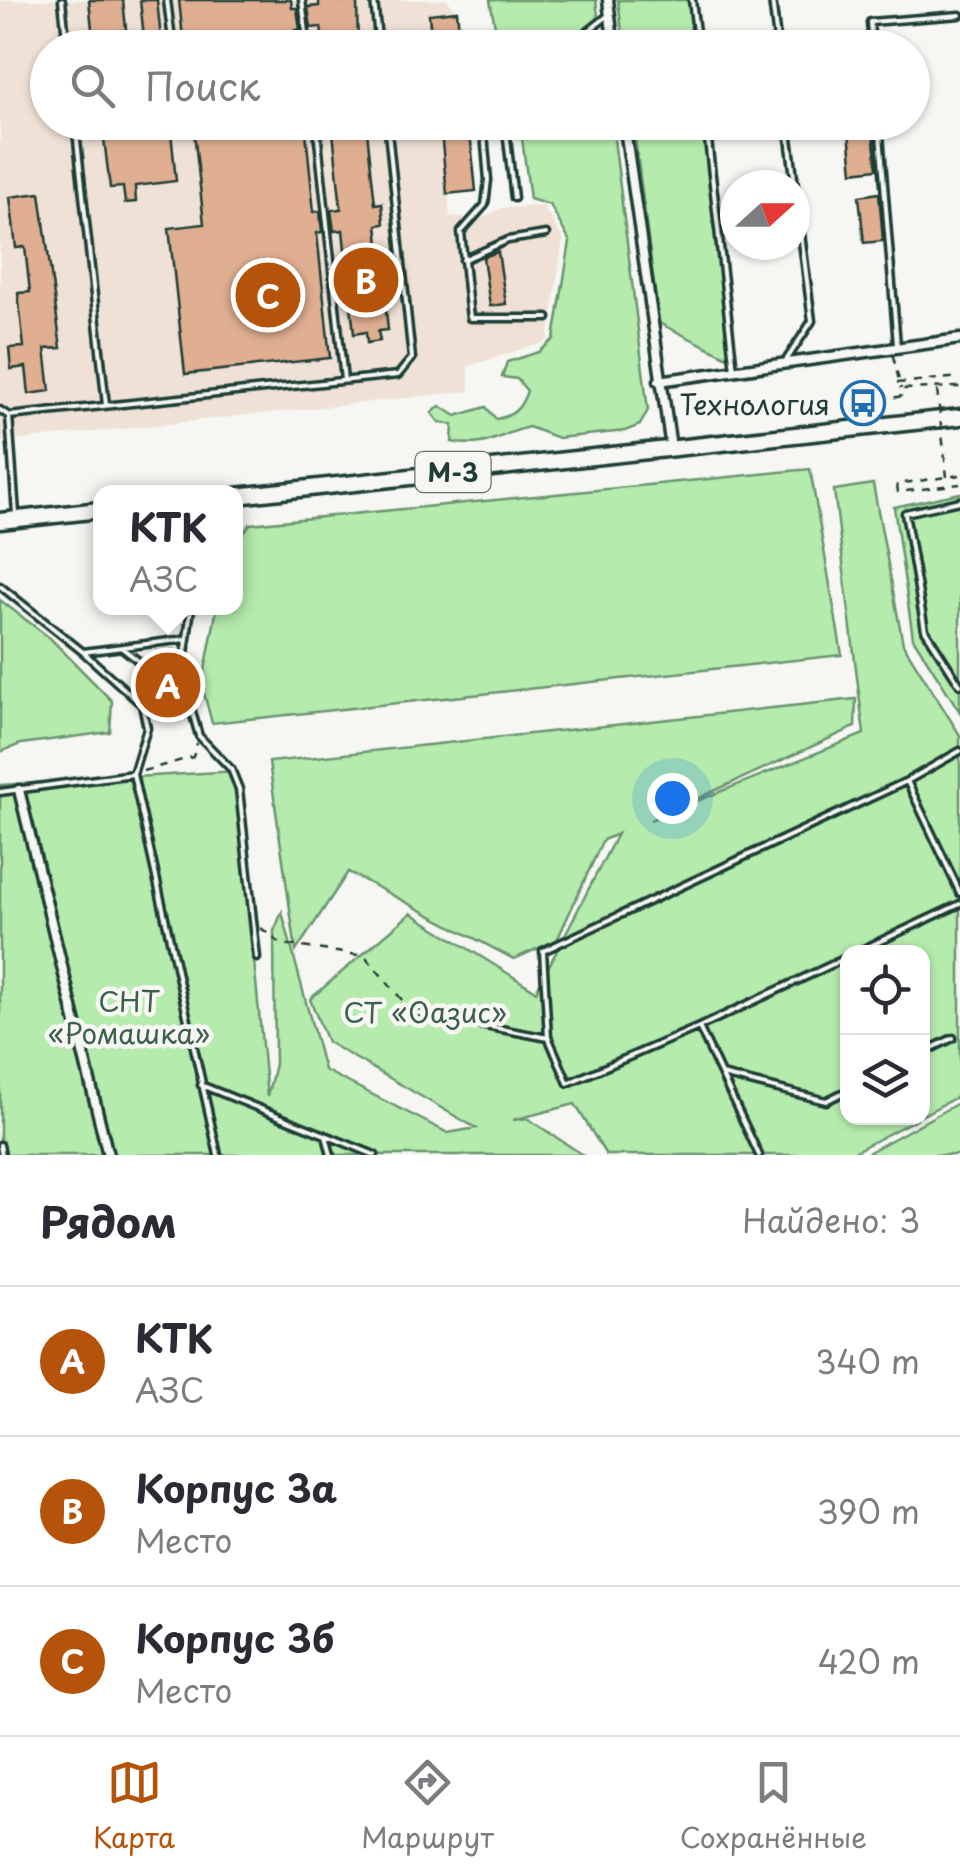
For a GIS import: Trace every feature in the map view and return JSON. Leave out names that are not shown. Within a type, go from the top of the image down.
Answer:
[{"type":"highway","name":"М-3","points":[[243,495],[960,418]]},
{"type":"highway","points":[[0,521],[93,511]]},
{"type":"street","points":[[608,0],[612,30]]},
{"type":"street","points":[[626,140],[659,381],[672,448]]},
{"type":"street","points":[[659,381],[894,345],[960,339]]},
{"type":"street","points":[[19,790],[108,1155]]},
{"type":"lane","points":[[62,0],[65,30]]},
{"type":"lane","points":[[167,0],[171,30]]},
{"type":"lane","points":[[302,0],[306,30]]},
{"type":"lane","points":[[374,0],[377,30]]},
{"type":"lane","points":[[692,0],[696,30]]},
{"type":"lane","points":[[772,0],[776,30]]},
{"type":"lane","points":[[590,30],[610,14]]},
{"type":"lane","points":[[871,30],[870,22],[960,14]]},
{"type":"lane","points":[[77,140],[106,406]]},
{"type":"lane","points":[[318,140],[344,380]]},
{"type":"lane","points":[[0,410],[10,416],[398,374],[412,358],[389,140]]},
{"type":"lane","points":[[485,140],[488,180],[484,205],[461,232],[470,318],[548,318]]},
{"type":"lane","points":[[506,140],[514,198]]},
{"type":"lane","points":[[708,140],[734,370]]},
{"type":"lane","points":[[789,140],[793,170]]},
{"type":"lane","points":[[881,140],[894,345]]},
{"type":"lane","points":[[464,260],[508,240],[546,234]]},
{"type":"lane","points":[[784,363],[812,321],[804,260]]},
{"type":"lane","points":[[10,416],[17,519]]},
{"type":"lane","points":[[960,501],[904,513],[925,630],[960,685]]},
{"type":"lane","points":[[0,586],[142,704],[147,728],[133,774],[218,1155]]},
{"type":"lane","points":[[191,615],[184,661],[188,698],[199,736],[231,769],[239,789],[258,958]]},
{"type":"lane","points":[[83,652],[186,639]]},
{"type":"lane","points":[[122,648],[144,666],[159,664]]},
{"type":"lane","points":[[174,662],[184,661]]},
{"type":"lane","points":[[142,704],[188,698]]},
{"type":"lane","points":[[840,961],[568,1082],[548,1038],[543,951],[907,780],[960,751]]},
{"type":"lane","points":[[0,792],[133,774]]},
{"type":"lane","points":[[907,780],[960,893]]},
{"type":"lane","points":[[872,945],[960,904]]},
{"type":"lane","points":[[412,1012],[548,1038]]},
{"type":"lane","points":[[699,1026],[759,1155]]},
{"type":"lane","points":[[930,1049],[953,1038]]},
{"type":"lane","points":[[722,1075],[826,1101],[840,1094]]},
{"type":"lane","points":[[202,1085],[375,1155]]},
{"type":"lane","points":[[326,1136],[330,1155]]},
{"type":"lane","points":[[0,1145],[2,1155]]},
{"type":"path","points":[[863,403],[903,396],[897,383],[894,345]]},
{"type":"path","points":[[897,383],[960,377]]},
{"type":"path","points":[[902,389],[960,387]]},
{"type":"path","points":[[937,390],[946,478]]},
{"type":"path","points":[[960,475],[897,484],[898,492],[960,484]]},
{"type":"path","points":[[133,774],[193,757],[199,736]]},
{"type":"path","points":[[254,923],[280,944],[365,956],[412,1012]]},
{"type":"shaded area","points":[[0,0],[447,0],[457,11],[459,30],[30,30],[30,140],[471,140],[476,191],[448,194],[450,217],[462,217],[471,225],[501,208],[543,206],[563,239],[548,341],[468,366],[470,391],[0,442]]},
{"type":"green space","points":[[490,0],[596,0],[600,30],[496,30]]},
{"type":"green space","points":[[618,0],[694,0],[689,1],[692,30],[622,30]]},
{"type":"green space","points":[[522,140],[614,140],[648,410],[640,425],[625,431],[558,438],[529,427],[483,442],[452,442],[453,425],[439,422],[432,413],[440,406],[456,416],[486,407],[496,419],[508,416],[519,407],[527,391],[517,379],[502,377],[507,362],[539,352],[554,339],[570,242],[550,205],[530,199]]},
{"type":"green space","points":[[635,140],[705,140],[730,358],[659,323]]},
{"type":"green space","points":[[810,469],[842,655],[212,723],[202,686],[216,615],[243,615],[243,534],[250,524]]},
{"type":"green space","points":[[873,484],[903,644],[960,735],[960,1095],[930,1111],[930,945],[840,945],[840,1125],[905,1125],[848,1155],[606,1155],[575,1104],[513,1120],[527,1118],[583,1155],[0,1155],[0,785],[236,771],[267,1097],[275,1064],[274,931],[282,912],[324,1070],[448,1133],[476,1128],[327,1042],[310,999],[411,913],[536,991],[617,834],[603,840],[557,940],[514,959],[348,872],[296,951],[269,762],[856,699],[855,727],[650,820],[864,734],[834,490]]},
{"type":"green space","points":[[960,493],[960,712],[913,638],[894,507]]},
{"type":"green space","points":[[0,600],[51,639],[112,701],[110,732],[21,744],[0,752]]},
{"type":"green space","points":[[960,1102],[960,1155],[864,1155],[918,1125],[930,1125],[930,1119]]},
{"type":"building","points":[[89,0],[123,0],[126,30],[92,30]]},
{"type":"building","points":[[140,0],[157,0],[160,30],[143,30]]},
{"type":"building","points":[[179,0],[291,0],[292,8],[297,8],[300,30],[295,30],[182,30]]},
{"type":"building","points":[[319,0],[357,2],[358,30],[311,28],[308,7],[319,6]]},
{"type":"building","points":[[457,11],[459,30],[430,30],[429,14]]},
{"type":"building","points":[[104,140],[172,140],[176,181],[135,186],[136,202],[125,203],[123,187],[110,188]]},
{"type":"building","points":[[195,140],[307,140],[314,212],[320,211],[322,232],[317,233],[330,358],[185,374],[169,228],[204,224]]},
{"type":"building","points":[[334,140],[368,140],[375,204],[382,203],[384,224],[377,225],[388,330],[378,331],[380,341],[367,343],[366,332],[354,334],[343,230],[334,231],[331,210],[341,209]]},
{"type":"building","points":[[442,140],[471,140],[476,191],[447,194]]},
{"type":"building","points":[[850,140],[874,140],[877,169],[853,172]]},
{"type":"building","points":[[40,193],[61,348],[45,349],[50,391],[29,394],[26,367],[11,369],[9,348],[24,347],[18,293],[30,292],[25,247],[16,248],[10,197]]},
{"type":"building","points":[[879,193],[883,241],[864,243],[859,196]]},
{"type":"building","points":[[498,252],[506,304],[490,306],[483,257]]},
{"type":"building","points":[[173,650],[180,688],[162,690],[160,670],[165,664],[157,652]]},
{"type":"place","name":"Корпус 3a","points":[[366,280]]},
{"type":"place","name":"Корпус 3б","points":[[268,295]]},
{"type":"place","name":"Технология","points":[[863,403]]},
{"type":"place","name":"КТК","points":[[168,685]]},
{"type":"park label","name":"СТ «Оазис»","points":[[425,1011]]},
{"type":"park label","name":"СНТ «Ромашка»","points":[[129,1016]]}]
